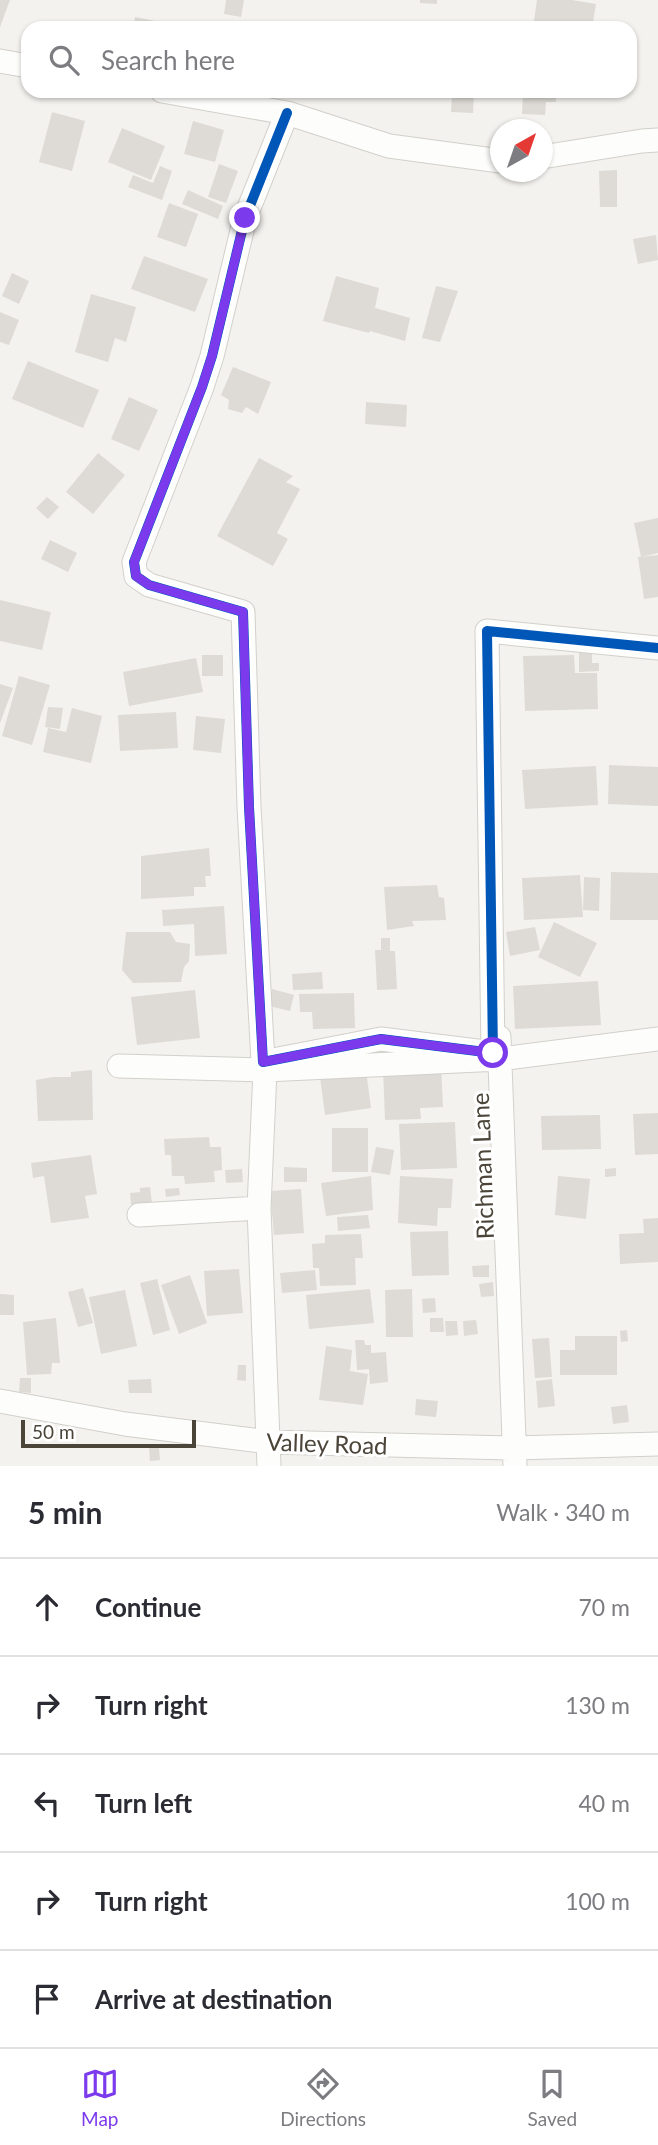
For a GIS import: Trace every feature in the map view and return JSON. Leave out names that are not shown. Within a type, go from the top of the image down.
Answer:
[{"type":"street","points":[[0,61],[21,65]]},
{"type":"street","points":[[202,98],[287,113],[389,146],[490,160]]},
{"type":"street","points":[[269,1466],[259,1208],[264,1066],[249,807],[243,612],[149,585],[136,576],[134,562],[202,387],[245,218],[287,113]]},
{"type":"street","points":[[553,155],[642,141],[658,141]]},
{"type":"street","points":[[264,1066],[381,1039],[493,1053],[487,631],[658,648]]},
{"type":"street","name":"Richman Lane","points":[[487,631],[514,1457]]},
{"type":"street","points":[[119,1066],[264,1066],[499,1059],[658,1039]]},
{"type":"street","points":[[139,1215],[259,1208]]},
{"type":"street","name":"Valley Road","points":[[0,1401],[125,1424],[269,1442],[514,1457],[658,1444]]},
{"type":"building","points":[[0,0],[10,0],[0,27]]},
{"type":"building","points":[[226,0],[244,0],[241,17],[224,14]]},
{"type":"building","points":[[420,0],[437,0],[437,4],[420,3]]},
{"type":"building","points":[[537,0],[572,0],[596,4],[593,21],[534,21]]},
{"type":"building","points":[[135,17],[155,21],[134,21]]},
{"type":"building","points":[[452,98],[474,98],[473,113],[451,112]]},
{"type":"building","points":[[523,98],[556,98],[556,102],[546,102],[545,115],[522,114]]},
{"type":"building","points":[[52,112],[85,121],[72,171],[39,162]]},
{"type":"building","points":[[193,121],[224,130],[215,162],[184,154]]},
{"type":"building","points":[[122,128],[165,146],[151,180],[108,162]]},
{"type":"building","points":[[219,164],[238,171],[226,203],[208,197]]},
{"type":"building","points":[[160,166],[172,171],[162,200],[128,187],[133,175],[153,183]]},
{"type":"building","points":[[617,170],[617,207],[600,207],[599,171]]},
{"type":"building","points":[[188,190],[223,206],[218,219],[182,204]]},
{"type":"building","points":[[169,203],[198,214],[186,247],[157,237]]},
{"type":"building","points":[[656,235],[658,260],[638,264],[633,239]]},
{"type":"building","points":[[144,256],[208,279],[195,312],[131,289]]},
{"type":"building","points":[[12,273],[29,281],[19,304],[2,296]]},
{"type":"building","points":[[336,276],[379,288],[375,308],[410,318],[405,341],[323,321]]},
{"type":"building","points":[[436,286],[458,291],[440,342],[422,338]]},
{"type":"building","points":[[91,294],[136,307],[126,342],[115,338],[108,362],[75,352]]},
{"type":"building","points":[[0,312],[19,320],[9,345],[0,342]]},
{"type":"building","points":[[28,361],[99,390],[83,428],[12,399]]},
{"type":"building","points":[[233,367],[271,382],[258,414],[246,407],[242,413],[228,409],[229,400],[221,395]]},
{"type":"building","points":[[129,397],[158,410],[139,451],[111,439]]},
{"type":"building","points":[[366,402],[407,405],[406,427],[365,424]]},
{"type":"building","points":[[98,453],[125,475],[93,514],[66,492]]},
{"type":"building","points":[[259,458],[293,476],[286,482],[300,489],[277,533],[288,539],[273,566],[217,536]]},
{"type":"building","points":[[47,497],[59,507],[48,519],[36,508]]},
{"type":"building","points":[[658,518],[658,553],[641,557],[634,523]]},
{"type":"building","points":[[50,540],[77,553],[68,572],[41,559]]},
{"type":"building","points":[[658,555],[658,597],[644,599],[638,557]]},
{"type":"building","points":[[0,600],[51,612],[42,650],[0,641]]},
{"type":"building","points":[[579,652],[592,652],[592,663],[599,663],[599,671],[579,672]]},
{"type":"building","points":[[202,655],[223,655],[223,676],[202,676]]},
{"type":"building","points":[[574,655],[575,673],[597,673],[598,709],[525,711],[523,656]]},
{"type":"building","points":[[196,658],[203,692],[129,706],[123,672]]},
{"type":"building","points":[[19,676],[50,685],[32,745],[2,736]]},
{"type":"building","points":[[0,684],[13,688],[0,723]]},
{"type":"building","points":[[48,707],[63,708],[60,729],[45,727]]},
{"type":"building","points":[[72,708],[102,716],[91,763],[43,752],[48,728],[66,732]]},
{"type":"building","points":[[176,712],[178,748],[120,751],[118,715]]},
{"type":"building","points":[[196,716],[225,719],[221,753],[193,750]]},
{"type":"building","points":[[609,765],[658,767],[658,806],[608,804]]},
{"type":"building","points":[[596,766],[598,805],[525,809],[522,770]]},
{"type":"building","points":[[209,848],[211,876],[205,876],[206,887],[194,887],[194,896],[141,899],[141,856]]},
{"type":"building","points":[[611,872],[658,873],[658,920],[610,920]]},
{"type":"building","points":[[580,875],[583,917],[524,920],[522,878]]},
{"type":"building","points":[[584,877],[600,878],[599,911],[583,910]]},
{"type":"building","points":[[437,885],[439,897],[444,898],[446,920],[412,921],[414,926],[387,930],[384,887]]},
{"type":"building","points":[[224,906],[227,954],[195,956],[194,924],[163,926],[162,910]]},
{"type":"building","points":[[554,922],[597,943],[580,977],[538,957]]},
{"type":"building","points":[[535,927],[540,950],[510,956],[506,932]]},
{"type":"building","points":[[126,932],[170,932],[176,942],[190,944],[189,961],[184,967],[181,982],[133,983],[122,970]]},
{"type":"building","points":[[381,938],[390,938],[390,951],[395,951],[397,989],[377,990],[375,950],[381,950]]},
{"type":"building","points":[[322,972],[323,989],[293,990],[292,974]]},
{"type":"building","points":[[598,981],[601,1025],[515,1029],[513,986]]},
{"type":"building","points":[[272,989],[294,995],[290,1011],[269,1006]]},
{"type":"building","points":[[195,990],[200,1038],[137,1045],[131,997]]},
{"type":"building","points":[[354,993],[355,1028],[313,1029],[312,1012],[300,1012],[299,994]]},
{"type":"building","points":[[441,1065],[443,1107],[420,1108],[421,1119],[385,1120],[383,1068]]},
{"type":"building","points":[[92,1070],[93,1120],[38,1121],[36,1080],[71,1077],[71,1072]]},
{"type":"building","points":[[366,1070],[371,1108],[325,1115],[320,1077]]},
{"type":"building","points":[[658,1113],[658,1154],[635,1155],[633,1114]]},
{"type":"building","points":[[600,1115],[601,1149],[542,1150],[541,1116]]},
{"type":"building","points":[[455,1122],[457,1168],[401,1170],[399,1124]]},
{"type":"building","points":[[332,1128],[368,1128],[368,1172],[332,1172]]},
{"type":"building","points":[[209,1137],[210,1147],[221,1147],[222,1170],[214,1171],[215,1182],[185,1184],[184,1176],[172,1176],[171,1155],[165,1155],[164,1139]]},
{"type":"building","points":[[376,1147],[394,1150],[390,1175],[371,1172]]},
{"type":"building","points":[[91,1155],[97,1194],[85,1196],[89,1218],[51,1223],[44,1176],[33,1178],[31,1163]]},
{"type":"building","points":[[284,1167],[307,1168],[307,1182],[284,1182]]},
{"type":"building","points":[[616,1168],[616,1176],[605,1177],[605,1169]]},
{"type":"building","points":[[242,1169],[243,1182],[226,1183],[225,1170]]},
{"type":"building","points":[[371,1176],[373,1210],[326,1216],[321,1183]]},
{"type":"building","points":[[400,1176],[453,1179],[451,1208],[438,1208],[437,1226],[398,1223]]},
{"type":"building","points":[[558,1176],[590,1179],[586,1219],[555,1215]]},
{"type":"building","points":[[150,1187],[152,1203],[131,1205],[130,1193]]},
{"type":"building","points":[[179,1188],[180,1195],[166,1197],[165,1189]]},
{"type":"building","points":[[301,1189],[304,1233],[274,1235],[270,1191]]},
{"type":"building","points":[[368,1215],[370,1228],[338,1231],[337,1217]]},
{"type":"building","points":[[658,1218],[658,1262],[620,1264],[619,1234],[644,1233],[643,1219]]},
{"type":"building","points":[[448,1231],[449,1275],[412,1276],[410,1232]]},
{"type":"building","points":[[361,1234],[363,1258],[355,1258],[356,1285],[320,1286],[319,1268],[313,1268],[312,1244],[325,1243],[325,1235]]},
{"type":"building","points":[[489,1265],[489,1277],[473,1277],[472,1266]]},
{"type":"building","points":[[239,1269],[243,1313],[207,1316],[204,1271]]},
{"type":"building","points":[[315,1270],[317,1290],[282,1293],[280,1273]]},
{"type":"building","points":[[190,1275],[207,1323],[179,1334],[161,1285]]},
{"type":"building","points":[[157,1279],[170,1330],[153,1335],[140,1283]]},
{"type":"building","points":[[493,1282],[494,1296],[481,1297],[479,1284]]},
{"type":"building","points":[[83,1288],[93,1323],[78,1327],[68,1292]]},
{"type":"building","points":[[370,1289],[374,1323],[309,1329],[306,1295]]},
{"type":"building","points":[[412,1289],[413,1337],[386,1337],[385,1290]]},
{"type":"building","points":[[125,1290],[137,1346],[101,1354],[89,1297]]},
{"type":"building","points":[[0,1294],[14,1295],[14,1315],[0,1315]]},
{"type":"building","points":[[435,1298],[436,1312],[423,1313],[422,1299]]},
{"type":"building","points":[[56,1318],[60,1363],[52,1363],[51,1374],[27,1375],[23,1322]]},
{"type":"building","points":[[430,1318],[443,1318],[444,1332],[430,1332]]},
{"type":"building","points":[[476,1320],[478,1334],[464,1336],[463,1321]]},
{"type":"building","points":[[445,1321],[457,1321],[458,1335],[446,1336]]},
{"type":"building","points":[[627,1330],[628,1341],[621,1342],[620,1331]]},
{"type":"building","points":[[575,1336],[617,1336],[617,1375],[560,1375],[560,1350],[575,1350]]},
{"type":"building","points":[[549,1338],[552,1377],[535,1378],[532,1339]]},
{"type":"building","points":[[355,1340],[364,1340],[365,1345],[371,1345],[371,1353],[386,1352],[388,1382],[370,1384],[369,1369],[357,1370]]},
{"type":"building","points":[[326,1346],[352,1350],[350,1371],[368,1374],[363,1405],[319,1400]]},
{"type":"building","points":[[238,1365],[246,1365],[246,1381],[237,1380]]},
{"type":"building","points":[[20,1378],[31,1378],[31,1393],[19,1392]]},
{"type":"building","points":[[151,1379],[152,1393],[129,1393],[128,1380]]},
{"type":"building","points":[[552,1379],[555,1406],[538,1408],[536,1381]]},
{"type":"building","points":[[416,1399],[438,1401],[436,1417],[415,1415]]},
{"type":"building","points":[[627,1405],[629,1422],[613,1424],[611,1407]]},
{"type":"building","points":[[159,1447],[160,1460],[150,1461],[149,1448]]},
{"type":"cycle path","points":[[287,113],[245,218],[202,387],[134,562],[136,576],[149,585],[243,612],[249,807],[263,1062],[381,1039],[493,1053],[487,631],[658,648]]},
{"type":"route","points":[[245,218],[202,387],[134,562],[136,576],[149,585],[243,612],[249,807],[263,1062],[381,1039],[493,1053]]}]
